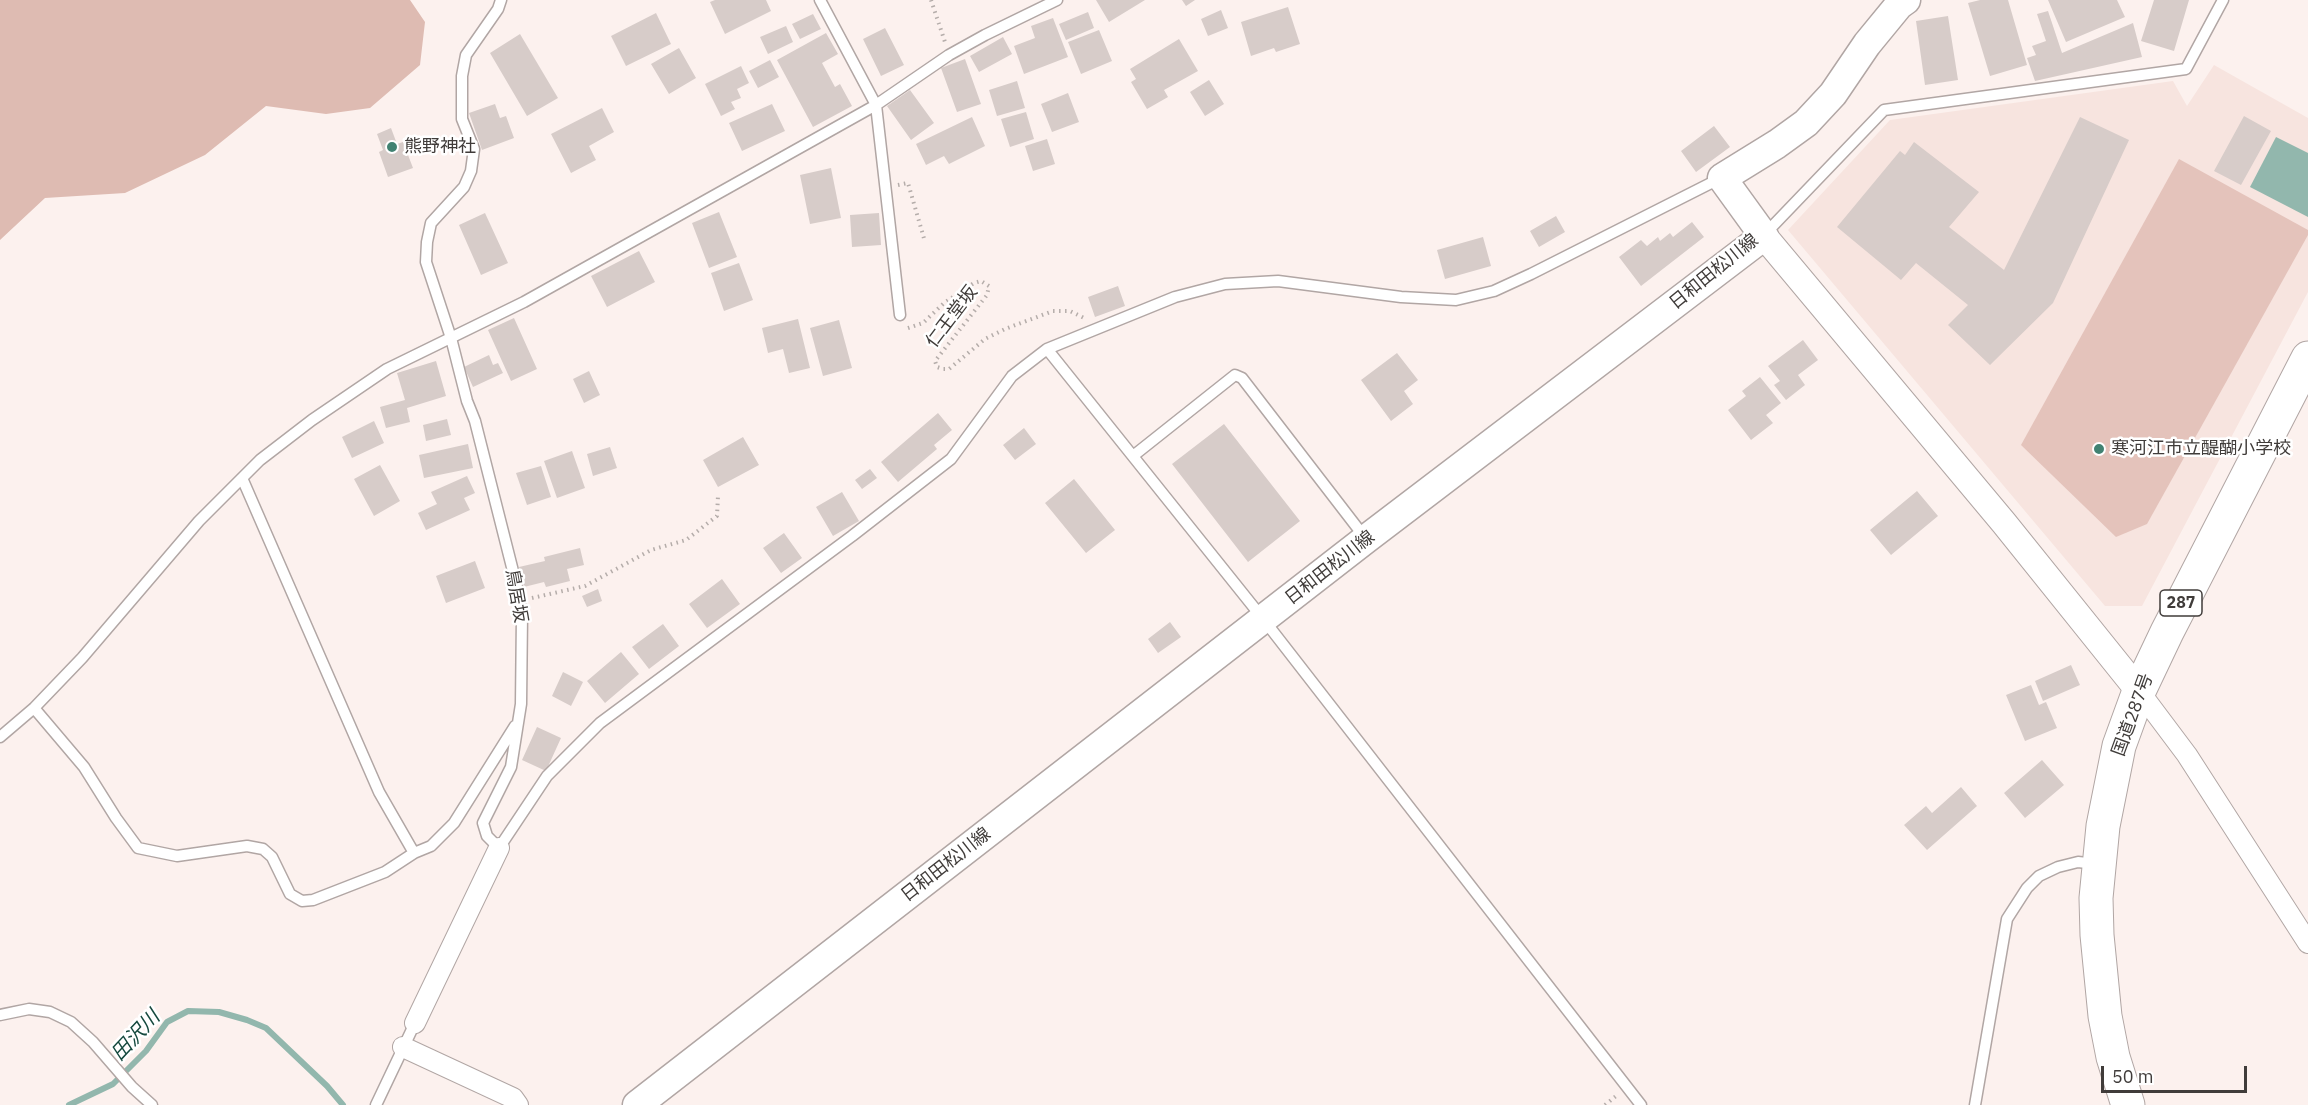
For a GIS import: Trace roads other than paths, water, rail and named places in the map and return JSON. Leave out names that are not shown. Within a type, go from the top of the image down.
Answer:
[{"type":"highway","name":"国道287号","points":[[2128,1105],[2113,1057],[2100,977],[2096,898],[2104,816],[2119,746],[2139,691],[2167,632],[2308,358]]},
{"type":"main road","points":[[1722,178],[1806,123],[1833,94],[1868,44],[1894,11],[1906,0]]},
{"type":"main road","name":"日和田松川線","points":[[637,1105],[1366,539],[1764,236],[1722,178]]},
{"type":"street","points":[[1764,236],[2004,523],[2139,691],[2187,755],[2308,943]]},
{"type":"street","points":[[415,1023],[499,848]]},
{"type":"street","points":[[403,1047],[513,1098],[518,1105]]},
{"type":"lane","name":"鳥居坂","points":[[499,848],[487,837],[483,823],[511,767],[521,704],[522,615],[478,432],[426,262],[431,223],[464,187],[471,171],[474,149],[462,119],[462,76],[466,55],[498,9],[501,0]]},
{"type":"lane","points":[[820,0],[876,105],[900,315]]},
{"type":"lane","points":[[0,737],[34,708],[81,658],[199,521],[260,460],[312,420],[387,369],[524,302],[876,105],[949,55],[1057,0]]},
{"type":"lane","points":[[1764,236],[1884,110],[2186,69],[2223,0]]},
{"type":"lane","points":[[499,848],[547,776],[600,723],[852,536],[951,459],[1012,376],[1047,349],[1174,297],[1225,284],[1278,281],[1401,297],[1456,300],[1494,291],[1722,178]]},
{"type":"lane","points":[[1047,349],[1264,620],[1641,1105]]},
{"type":"lane","points":[[1132,456],[1234,375],[1242,378],[1366,539]]},
{"type":"lane","points":[[242,478],[379,792],[414,853]]},
{"type":"lane","points":[[34,708],[84,767],[138,849],[177,856],[247,846],[263,849],[272,857],[290,894],[302,902],[313,900],[385,872],[414,853],[431,846],[454,823],[518,721]]},
{"type":"lane","points":[[1975,1105],[2007,919],[2027,888],[2039,876],[2058,867],[2078,862],[2099,864]]},
{"type":"lane","points":[[0,1015],[29,1010],[50,1012],[71,1022],[152,1105]]},
{"type":"lane","points":[[376,1105],[415,1023]]},
{"type":"water","points":[[2276,137],[2308,153],[2308,217],[2250,187]]},
{"type":"waterway","name":"田沢川","points":[[69,1105],[113,1084],[146,1051],[167,1022],[188,1011],[219,1012],[266,1028],[327,1086],[343,1105]]},
{"type":"place","name":"熊野神社","points":[[392,147]]},
{"type":"place","name":"寒河江市立醍醐小学校","points":[[2099,449]]}]
